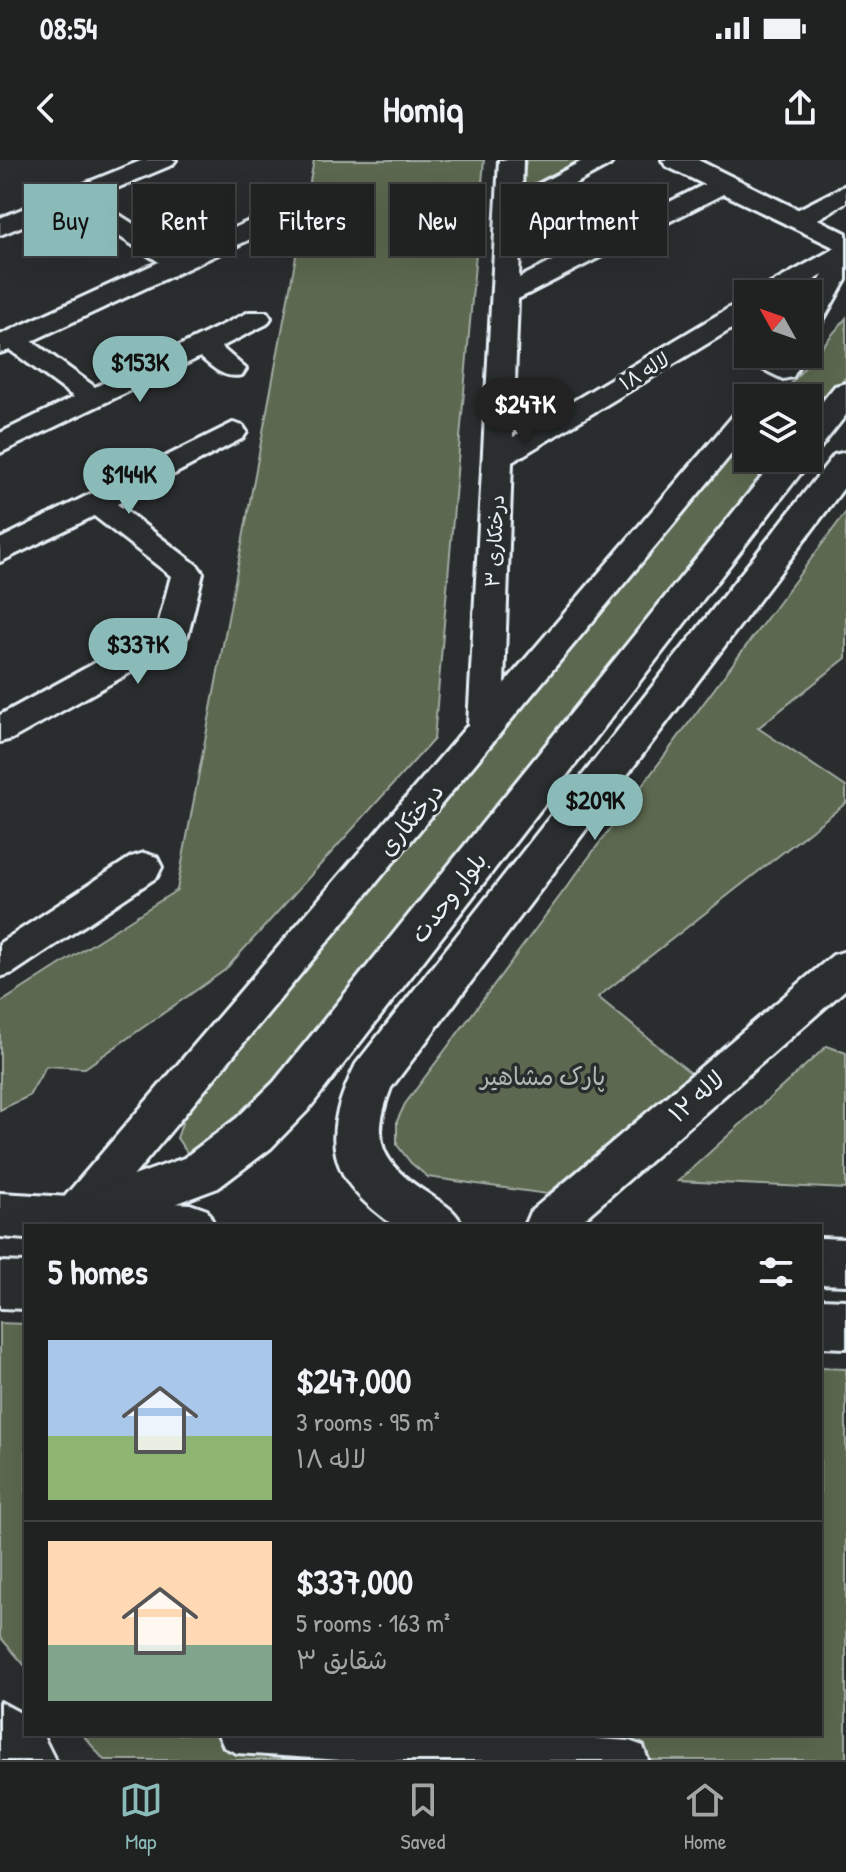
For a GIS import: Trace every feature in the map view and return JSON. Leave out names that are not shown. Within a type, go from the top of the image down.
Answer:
[{"type":"street","points":[[106,184],[164,160]]},
{"type":"street","name":"درختکاری ۳","points":[[510,184],[511,160]]},
{"type":"street","points":[[556,184],[602,160]]},
{"type":"street","points":[[676,160],[846,247],[794,280]]},
{"type":"street","points":[[505,295],[724,184]]},
{"type":"street","points":[[796,220],[846,192]]},
{"type":"street","points":[[0,227],[24,217]]},
{"type":"street","points":[[117,224],[177,263]]},
{"type":"street","points":[[6,342],[251,229]]},
{"type":"street","name":"درختکاری ۳","points":[[485,730],[507,256]]},
{"type":"street","points":[[822,300],[846,256]]},
{"type":"street","name":"لاله ۱۸","points":[[498,458],[734,317]]},
{"type":"street","points":[[0,444],[258,318]]},
{"type":"street","points":[[712,330],[734,342]]},
{"type":"street","points":[[6,342],[93,398]]},
{"type":"street","points":[[202,345],[232,369]]},
{"type":"street","points":[[822,423],[846,393]]},
{"type":"street","points":[[0,552],[233,432]]},
{"type":"street","name":"درختکاری","points":[[70,1221],[734,433]]},
{"type":"street","name":"بلوار وحدت","points":[[435,1224],[387,1190],[363,1164],[355,1131],[372,1078],[846,462]]},
{"type":"street","name":"بلوار وحدت","points":[[70,1221],[201,1173],[254,1133],[291,1096],[784,472]]},
{"type":"street","points":[[0,730],[172,635],[187,573],[96,503]]},
{"type":"street","points":[[0,962],[144,867]]},
{"type":"street","name":"لاله ۱۲","points":[[547,1224],[846,966]]},
{"type":"street","points":[[0,1215],[142,1224]]},
{"type":"street","points":[[822,1261],[846,1262]]},
{"type":"street","points":[[0,1285],[24,1286]]},
{"type":"street","points":[[822,1323],[846,1324]]},
{"type":"street","points":[[0,1732],[25,1760]]},
{"type":"street","points":[[267,1736],[629,1760]]},
{"type":"green space","points":[[314,160],[484,160],[482,184],[390,184],[390,256],[476,256],[434,739],[225,970],[85,1068],[46,1066],[29,1096],[0,1110],[0,1003],[177,890],[296,256],[374,256],[374,184],[309,184]]},
{"type":"green space","points":[[526,160],[582,160],[533,184],[524,184]]},
{"type":"green space","points":[[846,318],[846,377],[822,407],[822,384],[791,384],[804,368],[822,368],[822,347]]},
{"type":"green space","points":[[734,451],[734,472],[770,472],[267,1100],[208,1154],[188,1154],[177,1138],[185,1115],[213,1072]]},
{"type":"green space","name":"پارک مشاهیر","points":[[846,512],[846,658],[758,728],[846,787],[846,803],[598,997],[692,1074],[547,1194],[428,1177],[411,1163],[397,1145],[397,1121],[405,1104]]},
{"type":"green space","points":[[827,1046],[846,1053],[846,1189],[678,1181]]},
{"type":"green space","points":[[0,1323],[24,1324],[24,1665],[0,1637]]},
{"type":"green space","points":[[822,1368],[846,1369],[846,1760],[104,1760],[84,1736],[822,1736]]}]
